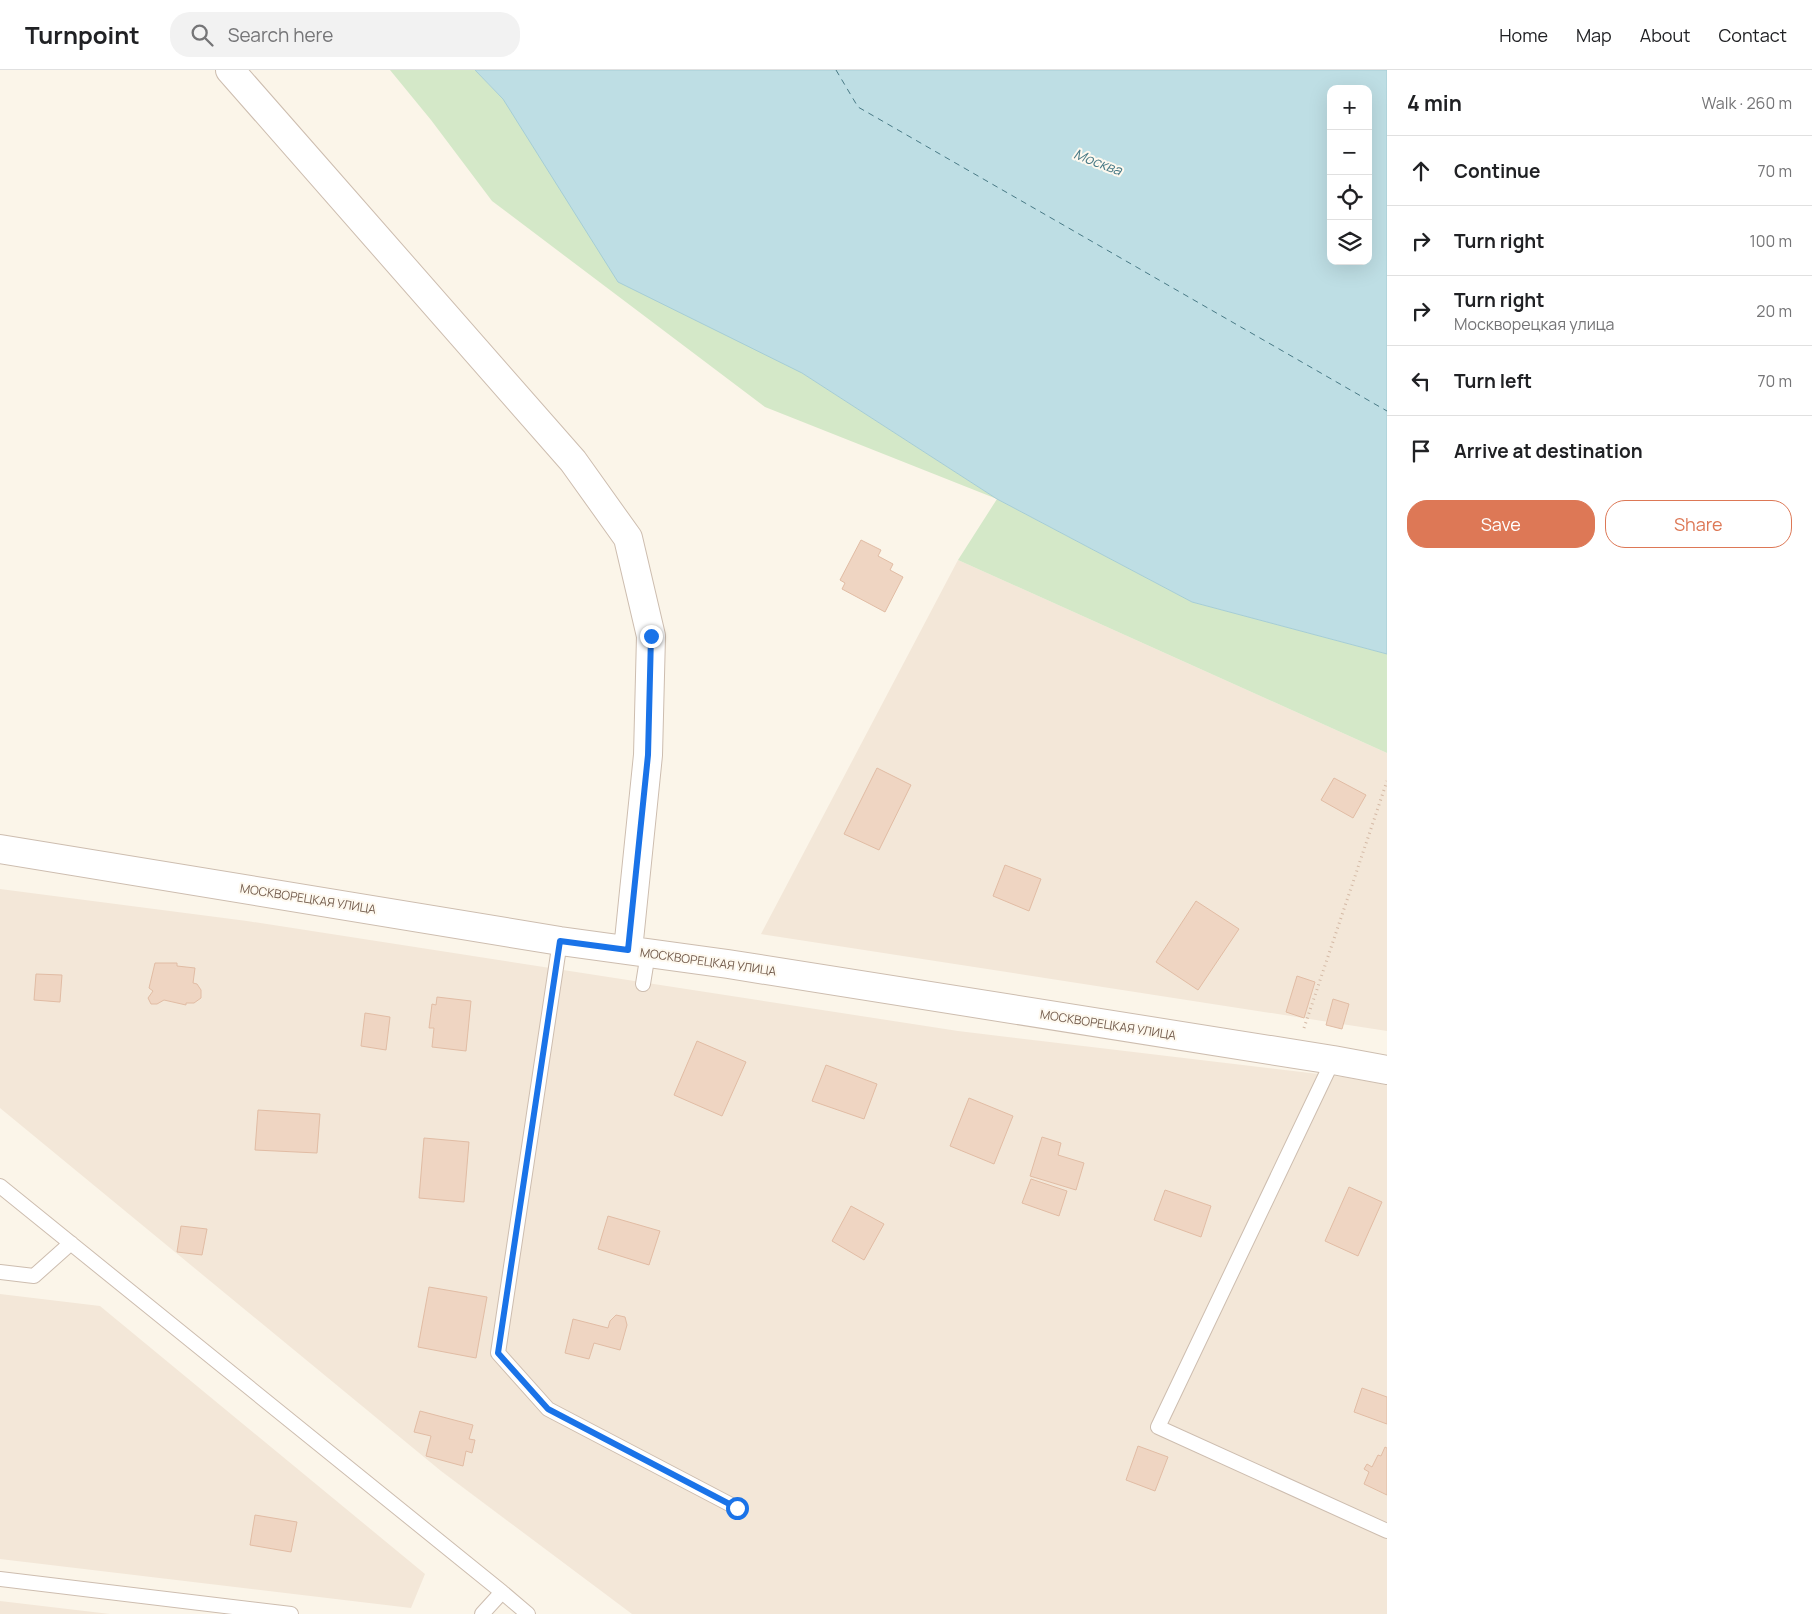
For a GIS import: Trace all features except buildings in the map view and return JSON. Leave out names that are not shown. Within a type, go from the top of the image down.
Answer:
[{"type":"street","points":[[230,70],[574,461],[628,538],[651,636],[648,755],[638,952]]},
{"type":"street","name":"МОСКВОРЕЦКАЯ УЛИЦА","points":[[0,849],[560,941],[1333,1060],[1387,1070]]},
{"type":"lane","points":[[560,941],[498,1353],[548,1409],[737,1508]]},
{"type":"lane","points":[[638,952],[644,984]]},
{"type":"lane","points":[[1333,1060],[1158,1427],[1387,1531]]},
{"type":"lane","points":[[0,1186],[528,1614]]},
{"type":"lane","points":[[0,1272],[34,1276],[71,1244]]},
{"type":"lane","points":[[0,1579],[291,1614]]},
{"type":"lane","points":[[482,1614],[502,1592]]},
{"type":"path","points":[[1295,1055],[1387,781]]},
{"type":"shaded area","points":[[958,560],[1387,753],[1387,1031],[761,934]]},
{"type":"shaded area","points":[[0,889],[247,921],[958,1031],[1344,1077],[1387,1085],[1387,1614],[632,1614],[441,1471],[0,1108]]},
{"type":"shaded area","points":[[0,1294],[100,1306],[425,1574],[411,1608],[0,1559]]},
{"type":"shaded area","points":[[0,1601],[110,1614],[0,1614]]},
{"type":"green space","points":[[390,70],[475,70],[503,99],[802,373],[997,499],[765,407],[492,201],[431,120]]},
{"type":"green space","points":[[997,499],[1192,602],[1387,654],[1387,753],[958,560]]},
{"type":"water","name":"Москва","points":[[475,70],[1387,70],[1387,654],[1192,602],[997,499],[802,373],[618,282],[503,99]]},
{"type":"ferry route","points":[[836,70],[858,107],[1387,411]]},
{"type":"route","points":[[651,636],[648,755],[628,950],[560,941],[498,1353],[548,1409],[737,1508]]}]
